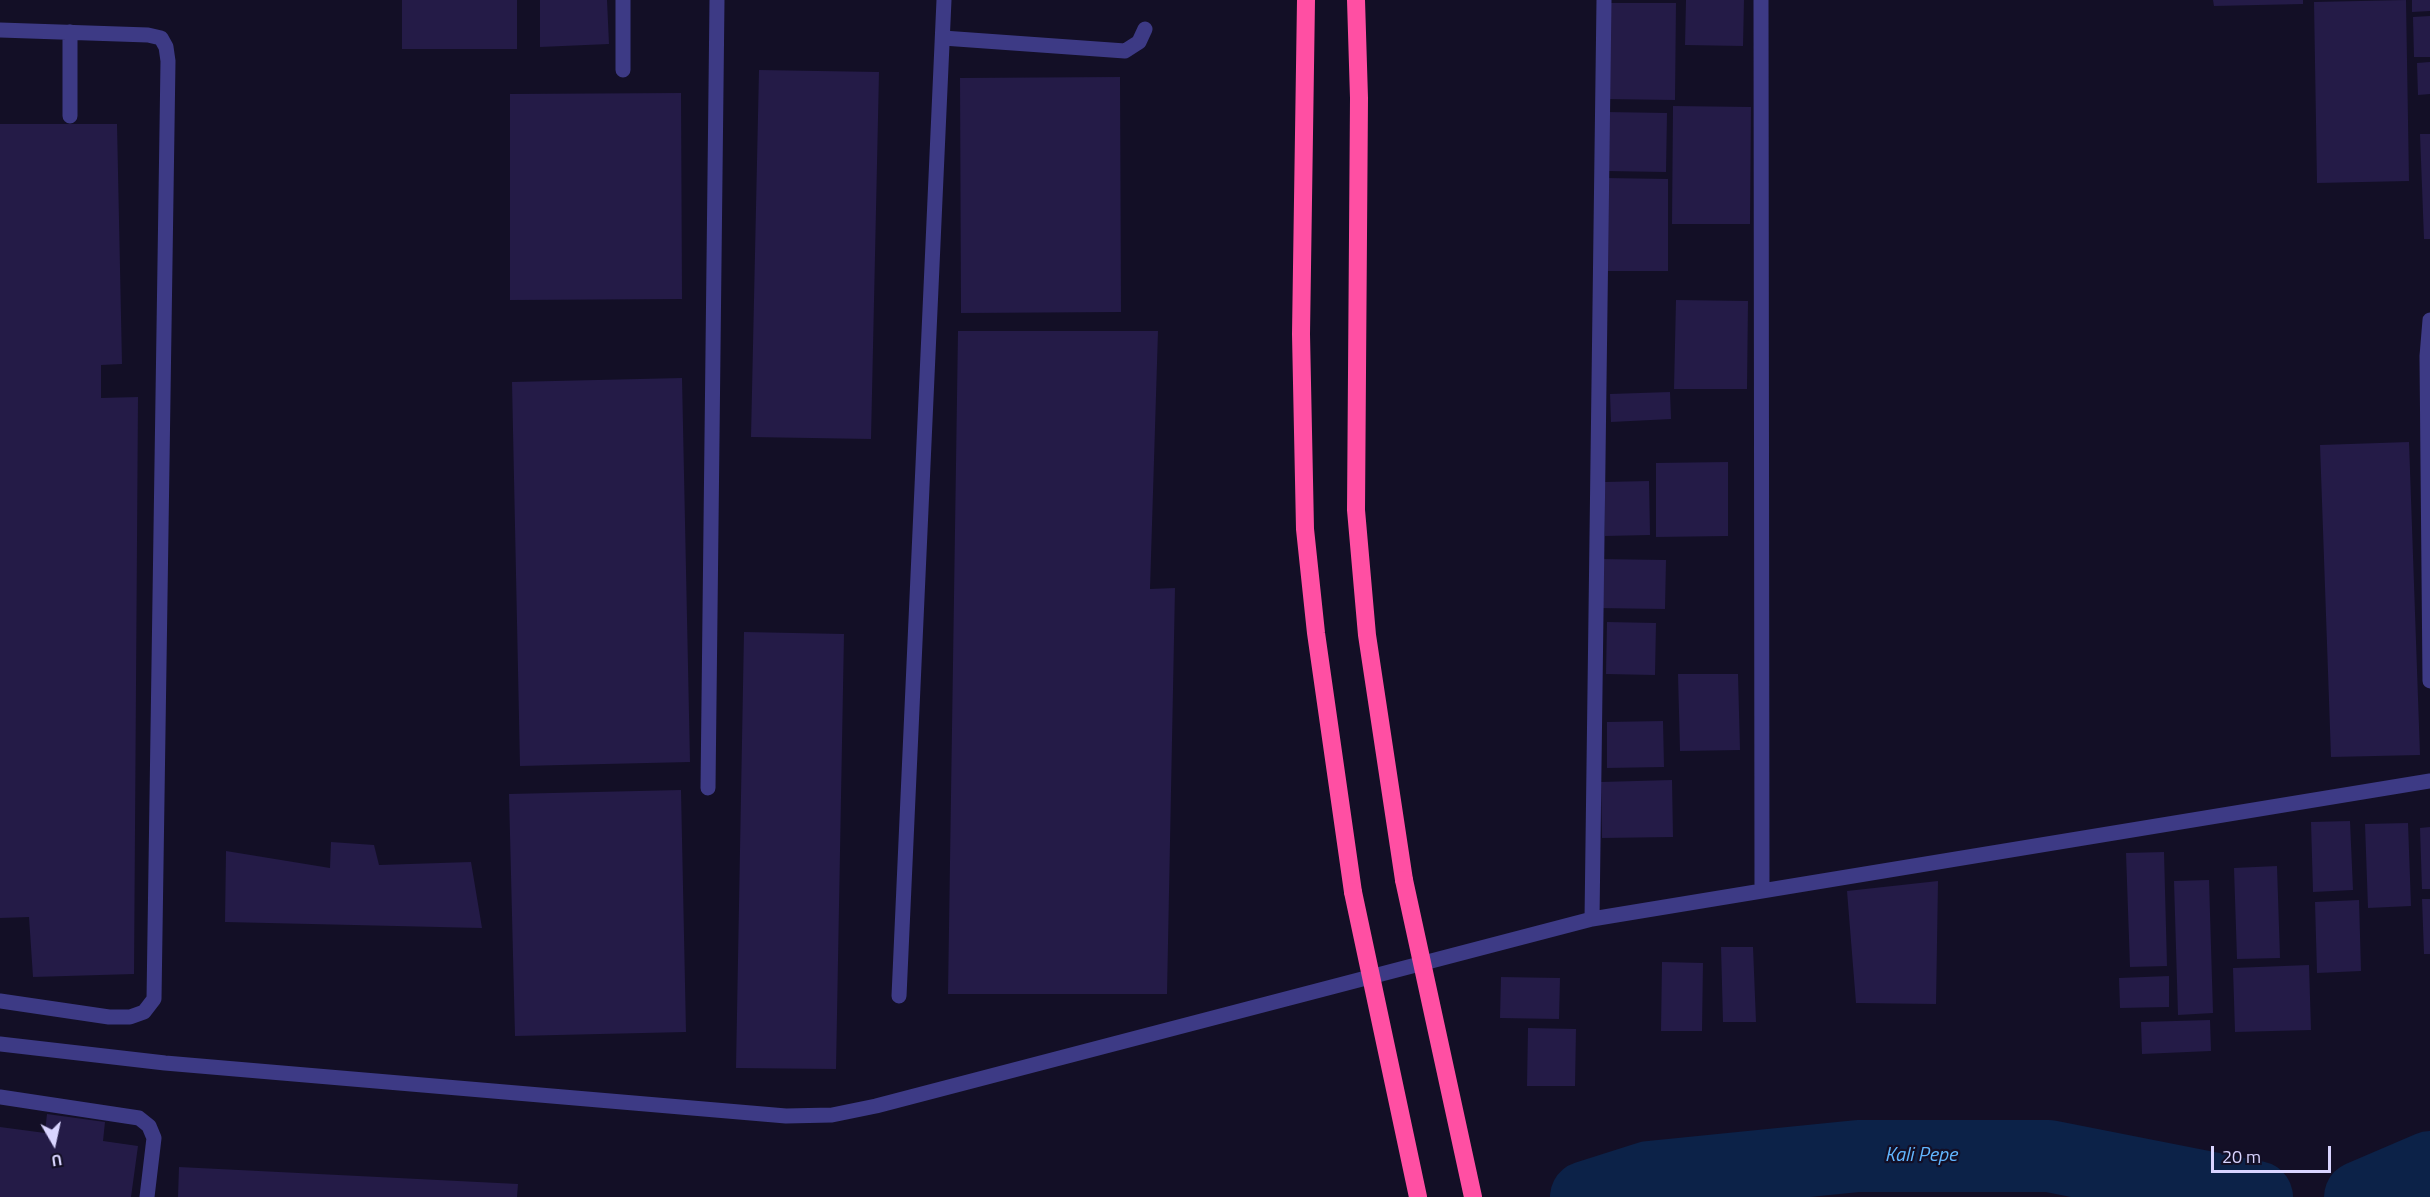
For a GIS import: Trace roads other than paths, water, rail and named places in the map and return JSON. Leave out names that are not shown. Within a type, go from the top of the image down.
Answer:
[{"type":"highway","points":[[1306,0],[1301,334],[1301,441],[1305,529],[1316,633],[1353,892],[1418,1197]]},
{"type":"highway","points":[[1356,0],[1359,98],[1356,510],[1367,634],[1404,880],[1473,1197]]},
{"type":"street","points":[[623,0],[623,70]]},
{"type":"street","points":[[708,788],[717,0]]},
{"type":"street","points":[[898,996],[944,0]]},
{"type":"street","points":[[1592,919],[1604,0]]},
{"type":"street","points":[[1761,0],[1762,890]]},
{"type":"street","points":[[943,38],[1125,51],[1139,42],[1145,29]]},
{"type":"street","points":[[0,30],[148,35],[161,38],[166,47],[168,61],[154,999],[144,1012],[130,1017],[109,1017],[0,1001]]},
{"type":"street","points":[[70,32],[70,116]]},
{"type":"street","points":[[2430,320],[2427,356],[2430,681]]},
{"type":"street","points":[[0,1044],[165,1063],[786,1116],[832,1114],[876,1106],[1592,919],[2430,781]]},
{"type":"street","points":[[0,1097],[140,1118],[149,1126],[154,1138],[147,1197]]},
{"type":"waterway","name":"Kali Pepe","points":[[1586,1197],[1649,1177],[1858,1156],[2049,1156],[2257,1197]]},
{"type":"waterway","name":"Kali Pepe","points":[[2360,1197],[2430,1167]]}]
